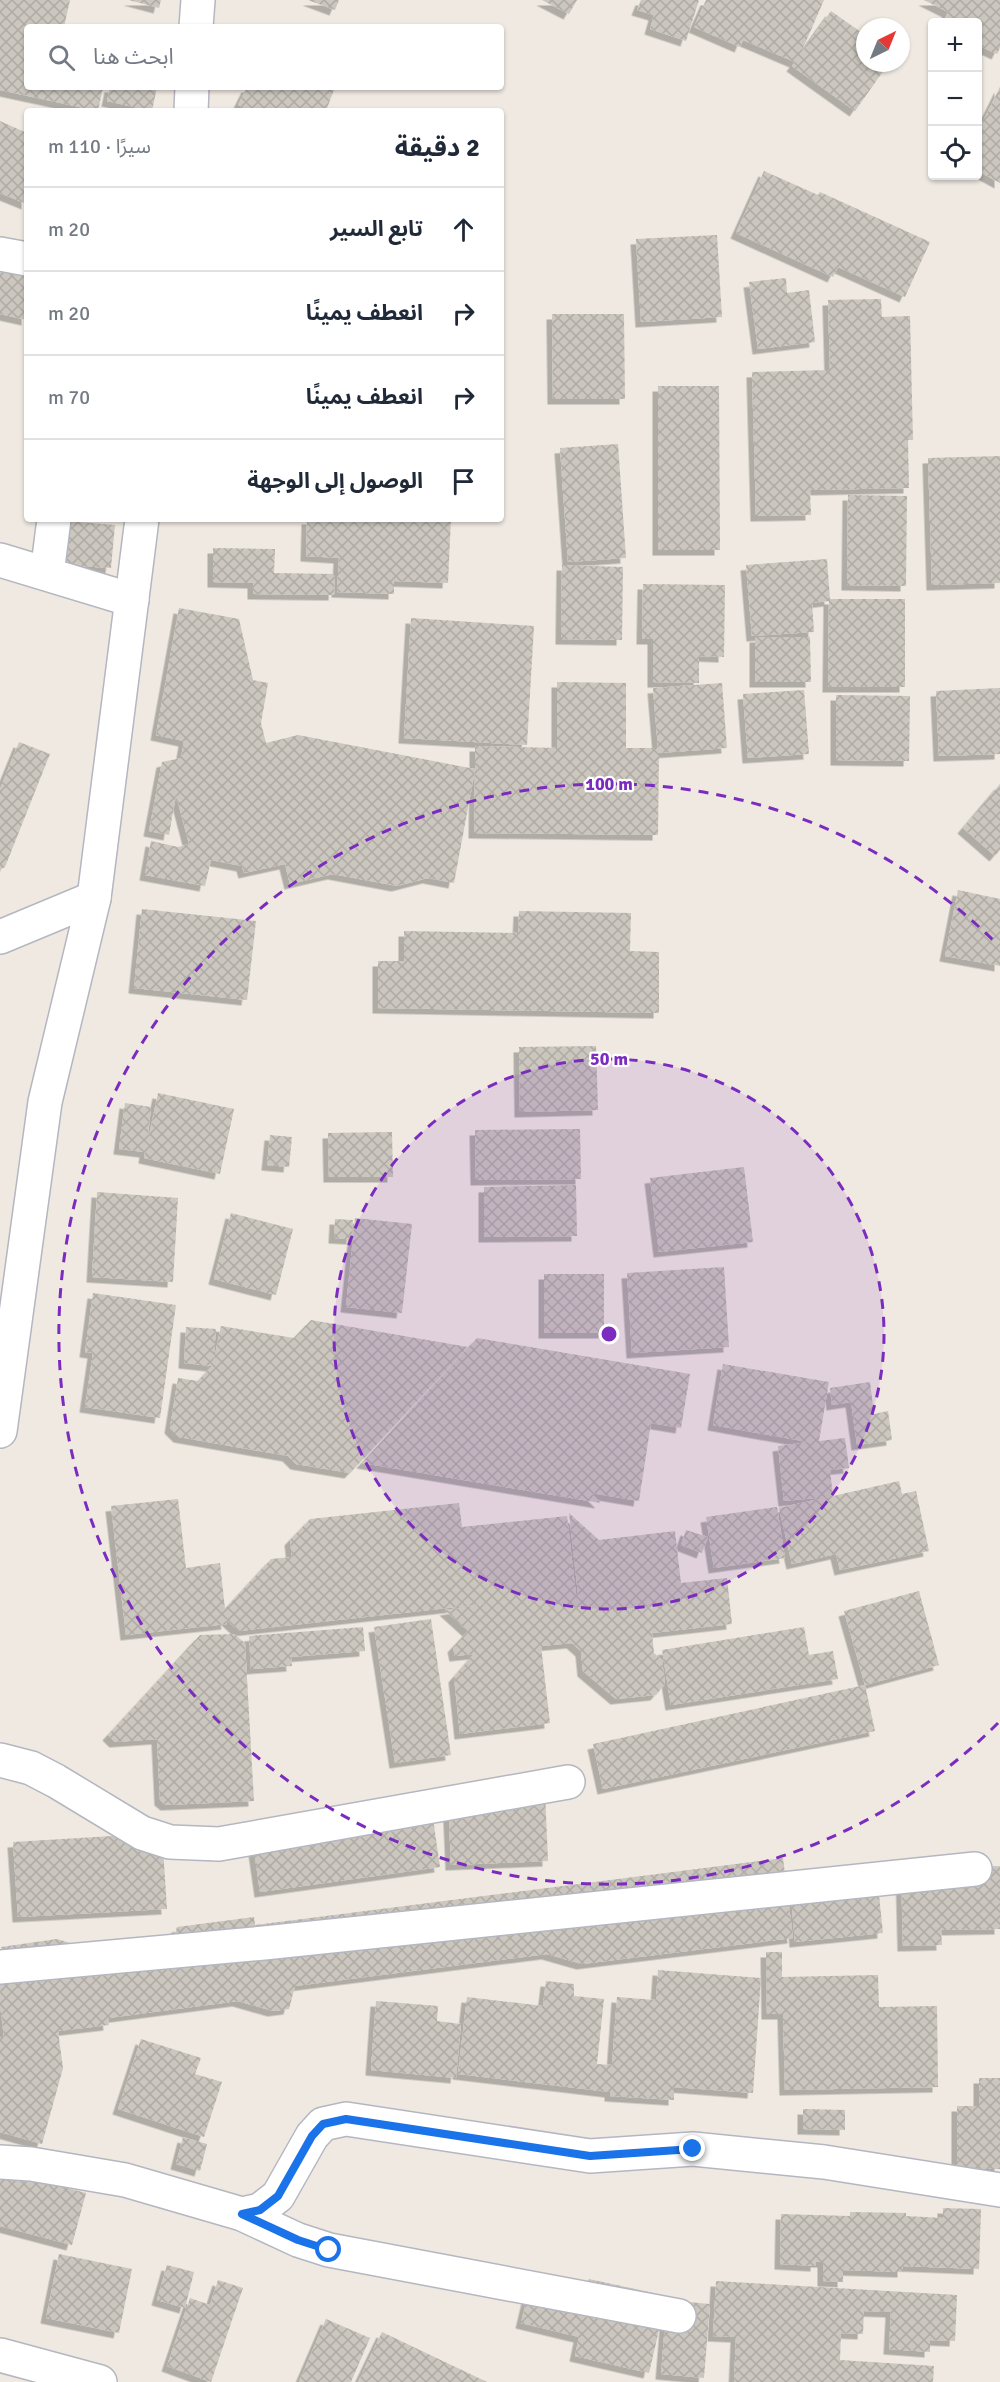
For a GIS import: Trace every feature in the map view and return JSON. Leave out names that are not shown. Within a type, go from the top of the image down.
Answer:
[{"type":"street","points":[[196,24],[198,0]]},
{"type":"street","points":[[191,108],[192,90]]},
{"type":"street","points":[[0,254],[24,258]]},
{"type":"street","points":[[47,574],[54,522]]},
{"type":"street","points":[[0,1431],[45,1102],[94,898],[142,522]]},
{"type":"street","points":[[0,560],[132,600]]},
{"type":"street","points":[[0,937],[94,898]]},
{"type":"street","points":[[0,1760],[32,1768],[56,1780],[142,1833],[170,1842],[209,1844],[568,1782]]},
{"type":"street","points":[[0,1967],[264,1943],[975,1869]]},
{"type":"street","points":[[242,2214],[260,2210],[278,2196],[312,2136],[323,2124],[346,2119],[590,2156],[693,2149],[824,2162],[1000,2190]]},
{"type":"street","points":[[0,2162],[31,2164],[125,2180],[242,2214],[298,2240],[329,2250],[679,2316]]},
{"type":"street","points":[[0,2355],[100,2382]]},
{"type":"building","points":[[0,0],[70,0],[65,24],[24,24],[24,90],[102,90],[99,108],[84,108],[0,90]]},
{"type":"building","points":[[129,0],[161,0],[159,8]]},
{"type":"building","points":[[308,0],[339,0],[335,10]]},
{"type":"building","points":[[542,0],[577,0],[569,14]]},
{"type":"building","points":[[641,0],[699,0],[686,41],[650,29],[654,15],[637,10]]},
{"type":"building","points":[[706,0],[824,0],[801,53],[831,11],[856,29],[856,72],[883,72],[855,111],[792,66],[795,62],[743,40],[740,47],[694,27]]},
{"type":"building","points":[[924,0],[1000,0],[1000,48],[997,54],[982,47],[982,18],[945,18],[948,12]]},
{"type":"building","points":[[1000,87],[1000,183],[982,173],[982,123]]},
{"type":"building","points":[[109,90],[156,90],[153,108],[138,108],[107,101]]},
{"type":"building","points":[[246,90],[334,90],[327,108],[245,108],[238,105]]},
{"type":"building","points":[[0,121],[24,132],[24,203],[0,193]]},
{"type":"building","points":[[764,171],[818,195],[820,192],[930,242],[905,297],[838,267],[833,277],[736,233]]},
{"type":"building","points":[[717,235],[722,317],[641,322],[636,239]]},
{"type":"building","points":[[0,262],[24,267],[24,319],[0,314]]},
{"type":"building","points":[[786,278],[787,293],[809,290],[815,342],[758,349],[749,282]]},
{"type":"building","points":[[881,299],[882,317],[910,316],[913,440],[908,440],[909,488],[810,490],[811,515],[756,516],[752,372],[830,370],[828,300]]},
{"type":"building","points":[[552,314],[624,314],[625,399],[553,399]]},
{"type":"building","points":[[658,386],[719,386],[720,550],[658,550]]},
{"type":"building","points":[[618,444],[626,558],[568,562],[560,448]]},
{"type":"building","points":[[1000,456],[1000,583],[932,585],[928,458]]},
{"type":"building","points":[[848,495],[907,496],[906,586],[847,585]]},
{"type":"building","points":[[65,522],[115,525],[111,568],[62,565]]},
{"type":"building","points":[[307,522],[451,522],[448,583],[394,581],[394,594],[337,592],[339,558],[306,556]]},
{"type":"building","points":[[213,548],[275,549],[274,573],[335,574],[334,595],[253,594],[253,583],[213,582]]},
{"type":"building","points":[[827,559],[830,599],[905,599],[905,687],[828,687],[829,601],[812,603],[814,632],[752,636],[746,565]]},
{"type":"building","points":[[562,565],[623,567],[622,640],[561,639]]},
{"type":"building","points":[[643,584],[725,585],[724,657],[699,656],[699,683],[653,682],[653,639],[642,639]]},
{"type":"building","points":[[179,608],[239,619],[253,680],[268,683],[261,723],[266,743],[298,735],[475,769],[475,746],[557,748],[557,682],[626,683],[626,748],[658,748],[653,688],[722,683],[727,748],[659,753],[658,835],[474,833],[475,770],[454,883],[428,878],[397,886],[333,874],[290,884],[285,864],[244,873],[242,866],[211,860],[205,886],[145,875],[151,841],[178,847],[189,844],[176,795],[169,835],[149,831],[162,762],[181,758],[184,741],[156,735]]},
{"type":"building","points":[[411,618],[534,626],[527,745],[404,738]]},
{"type":"building","points":[[755,637],[810,637],[811,682],[755,682]]},
{"type":"building","points":[[1000,688],[1000,754],[939,756],[936,691]]},
{"type":"building","points":[[804,690],[809,754],[748,758],[743,694]]},
{"type":"building","points":[[836,695],[910,696],[909,761],[836,760]]},
{"type":"building","points":[[19,742],[50,754],[5,867],[0,870],[0,789]]},
{"type":"building","points":[[1000,784],[1000,850],[995,856],[963,828]]},
{"type":"building","points":[[958,890],[1000,899],[1000,966],[945,956]]},
{"type":"building","points":[[142,909],[256,921],[247,1000],[134,988]]},
{"type":"building","points":[[519,911],[631,913],[630,951],[659,952],[659,1013],[378,1008],[378,961],[404,961],[404,931],[518,933]]},
{"type":"building","points":[[596,1046],[598,1110],[520,1112],[519,1047]]},
{"type":"building","points":[[158,1093],[234,1109],[220,1174],[144,1158],[145,1152],[119,1149],[125,1103],[151,1107],[147,1145]]},
{"type":"building","points":[[580,1129],[581,1179],[476,1180],[475,1130]]},
{"type":"building","points":[[392,1132],[393,1177],[329,1177],[328,1133]]},
{"type":"building","points":[[270,1135],[292,1137],[289,1167],[267,1165]]},
{"type":"building","points":[[744,1167],[753,1242],[659,1252],[650,1178]]},
{"type":"building","points":[[576,1185],[577,1236],[484,1237],[484,1187]]},
{"type":"building","points":[[97,1192],[178,1198],[173,1282],[92,1277]]},
{"type":"building","points":[[231,1213],[293,1229],[276,1295],[214,1279]]},
{"type":"building","points":[[355,1218],[412,1224],[402,1313],[346,1307]]},
{"type":"building","points":[[335,1219],[353,1220],[352,1239],[334,1238]]},
{"type":"building","points":[[724,1267],[729,1347],[632,1353],[627,1273]]},
{"type":"building","points":[[544,1274],[604,1274],[604,1333],[544,1333]]},
{"type":"building","points":[[93,1293],[176,1305],[160,1418],[85,1407],[93,1353],[85,1352]]},
{"type":"building","points":[[311,1320],[468,1347],[350,1473],[296,1464],[288,1456],[179,1437],[170,1428],[178,1378],[198,1381],[212,1366],[184,1363],[186,1327],[216,1329],[213,1364],[221,1326],[294,1338]]},
{"type":"building","points":[[477,1338],[690,1374],[681,1428],[651,1423],[639,1501],[591,1493],[601,1503],[362,1463]]},
{"type":"building","points":[[723,1364],[829,1382],[819,1441],[845,1438],[849,1468],[830,1470],[833,1496],[899,1481],[902,1494],[916,1491],[929,1551],[840,1570],[836,1554],[792,1564],[779,1508],[828,1497],[784,1501],[778,1446],[808,1442],[713,1425]]},
{"type":"building","points":[[870,1382],[874,1414],[888,1411],[892,1440],[857,1445],[851,1402],[832,1405],[830,1388]]},
{"type":"building","points":[[178,1499],[186,1568],[220,1563],[225,1609],[271,1559],[292,1557],[290,1540],[310,1519],[459,1503],[462,1527],[567,1516],[576,1595],[578,1594],[569,1513],[599,1540],[675,1531],[681,1583],[727,1578],[732,1624],[652,1633],[654,1653],[662,1660],[665,1684],[656,1695],[616,1699],[583,1671],[581,1651],[572,1643],[541,1646],[550,1723],[460,1734],[454,1677],[474,1654],[455,1656],[453,1647],[468,1631],[445,1610],[493,1603],[239,1631],[226,1619],[227,1624],[126,1635],[111,1506]]},
{"type":"building","points":[[777,1507],[785,1558],[714,1568],[706,1517]]},
{"type":"building","points":[[686,1530],[708,1537],[702,1553],[681,1545]]},
{"type":"building","points":[[919,1591],[939,1665],[865,1685],[844,1611]]},
{"type":"building","points":[[431,1619],[451,1755],[395,1763],[374,1627]]},
{"type":"building","points":[[363,1627],[365,1651],[291,1657],[292,1666],[251,1669],[249,1636]]},
{"type":"building","points":[[804,1627],[809,1655],[833,1651],[838,1679],[671,1705],[662,1650]]},
{"type":"building","points":[[234,1634],[245,1643],[254,1801],[166,1805],[160,1800],[157,1739],[115,1742],[108,1735],[200,1635]]},
{"type":"building","points":[[865,1685],[875,1731],[603,1789],[593,1744]]},
{"type":"building","points":[[545,1791],[548,1861],[451,1865],[448,1796]]},
{"type":"building","points":[[431,1805],[440,1867],[260,1892],[251,1829]]},
{"type":"building","points":[[162,1833],[167,1909],[18,1917],[13,1842]]},
{"type":"building","points":[[783,1858],[793,1938],[582,1964],[547,1954],[295,1986],[289,2009],[273,2011],[238,2001],[108,2018],[109,2025],[58,2031],[63,2068],[42,2144],[0,2132],[0,2037],[4,2037],[0,2004],[1,1947],[57,1939],[90,1949],[174,1938],[177,1927],[254,1917],[255,1925]]},
{"type":"building","points":[[1000,1866],[1000,1929],[941,1930],[942,1945],[903,1946],[901,1868]]},
{"type":"building","points":[[877,1876],[883,1933],[795,1942],[790,1884]]},
{"type":"building","points":[[766,1952],[782,1952],[782,1977],[878,1975],[879,2007],[937,2006],[938,2087],[785,2090],[783,2014],[767,2014]]},
{"type":"building","points":[[658,1970],[761,1978],[753,2093],[674,2087],[674,2100],[610,2096],[610,2092],[458,2074],[467,1997],[543,2006],[546,1981],[574,1984],[574,1996],[604,1999],[597,2064],[612,2065],[617,1997],[656,2000]]},
{"type":"building","points":[[376,2001],[438,2006],[437,2021],[461,2024],[456,2078],[371,2070]]},
{"type":"building","points":[[141,2039],[201,2058],[195,2074],[222,2082],[204,2137],[118,2109]]},
{"type":"building","points":[[979,2078],[1000,2078],[1000,2169],[957,2169],[957,2106],[979,2106]]},
{"type":"building","points":[[803,2109],[845,2110],[845,2130],[803,2129]]},
{"type":"building","points":[[183,2137],[207,2144],[200,2171],[176,2164]]},
{"type":"building","points":[[0,2170],[86,2193],[72,2245],[0,2226]]},
{"type":"building","points":[[943,2208],[981,2209],[979,2269],[903,2266],[903,2272],[843,2270],[843,2282],[823,2281],[823,2262],[816,2262],[816,2266],[780,2264],[781,2214],[850,2216],[850,2212],[906,2213],[906,2216],[943,2218]]},
{"type":"building","points":[[59,2254],[132,2269],[119,2333],[46,2318]]},
{"type":"building","points":[[167,2265],[194,2272],[185,2308],[157,2300]]},
{"type":"building","points":[[589,2279],[667,2296],[649,2373],[575,2356],[579,2337],[521,2323],[531,2281],[585,2294]]},
{"type":"building","points":[[218,2280],[243,2288],[211,2382],[167,2366],[190,2298],[210,2305]]},
{"type":"building","points":[[716,2281],[957,2295],[955,2341],[930,2340],[930,2352],[889,2349],[891,2312],[864,2311],[863,2334],[841,2333],[840,2360],[934,2366],[933,2382],[734,2382],[736,2337],[713,2336]]},
{"type":"building","points":[[667,2300],[710,2304],[704,2378],[661,2374]]},
{"type":"building","points":[[326,2319],[370,2338],[351,2382],[299,2382]]},
{"type":"building","points":[[382,2332],[487,2382],[358,2382]]},
{"type":"route","points":[[329,2250],[298,2240],[242,2214],[260,2210],[278,2196],[312,2136],[323,2124],[346,2119],[590,2156],[693,2149]]}]
